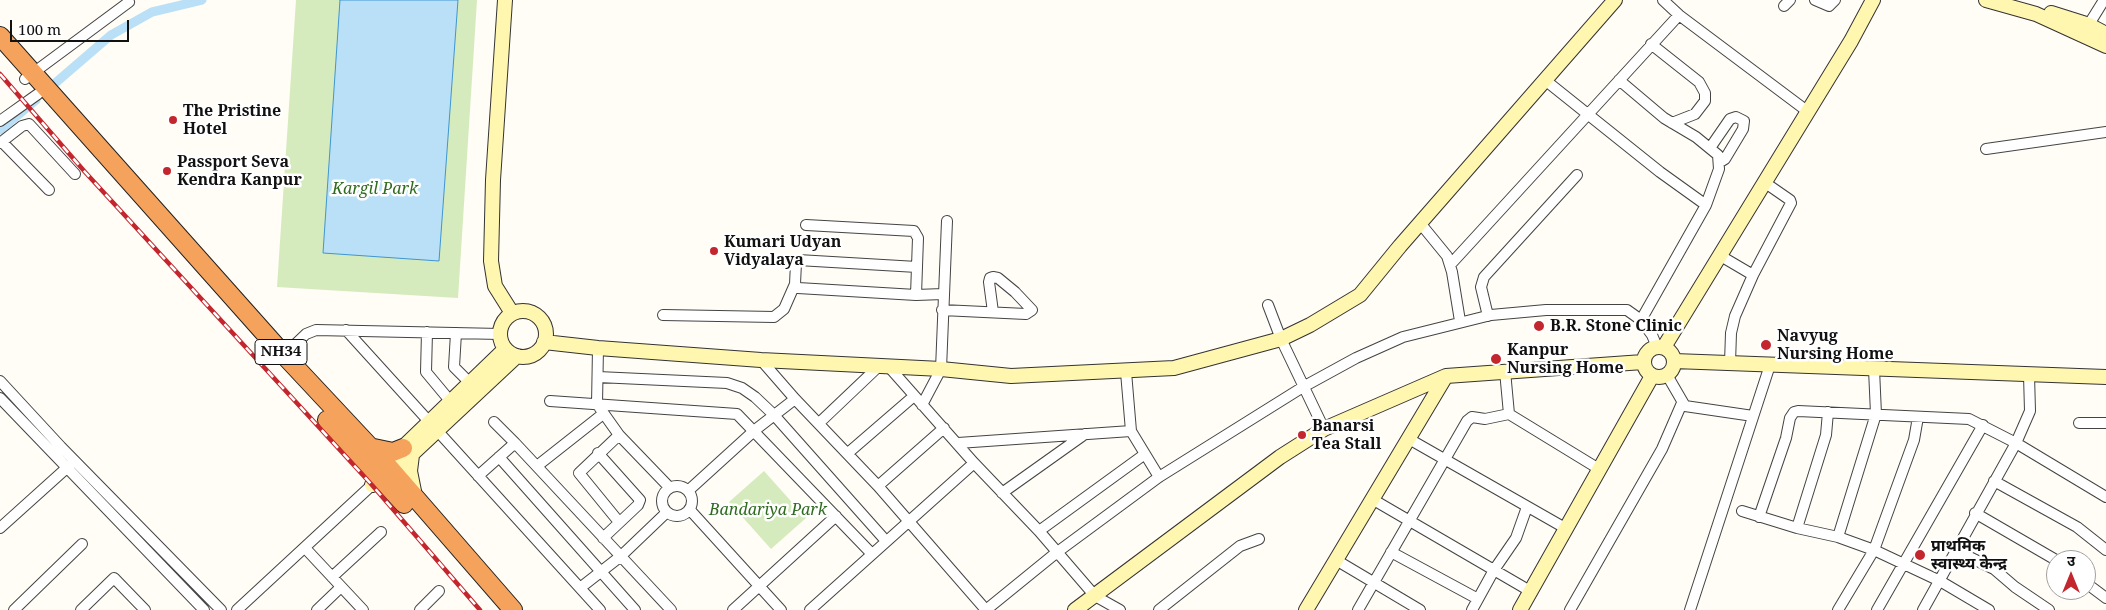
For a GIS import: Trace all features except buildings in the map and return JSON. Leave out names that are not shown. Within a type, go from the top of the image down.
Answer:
[{"type":"highway","name":"NH34","points":[[0,36],[44,93],[284,355],[305,386],[369,447],[382,475],[416,499],[513,610]]},
{"type":"highway","name":"NH34","points":[[0,51],[29,76]]},
{"type":"highway","name":"NH34","points":[[44,93],[130,200],[305,386],[499,610]]},
{"type":"highway","points":[[369,447],[393,452],[408,451]]},
{"type":"street","points":[[29,76],[129,2],[128,0]]},
{"type":"street","points":[[505,0],[493,180],[491,261],[495,286],[512,314]]},
{"type":"street","points":[[544,342],[598,348],[761,360],[941,369],[1011,376],[1126,372],[1174,368],[1281,339],[1310,325],[1360,295],[1420,223],[1615,0]]},
{"type":"street","points":[[1664,0],[1679,15],[1807,111]]},
{"type":"street","points":[[1815,0],[1829,6],[1835,0]]},
{"type":"street","points":[[761,360],[795,399],[820,423],[878,486],[908,523],[986,610],[1056,553],[1160,477],[1303,387],[1356,358],[1403,337],[1460,321],[1488,316],[1546,310],[1627,310],[1641,320],[1660,347],[1671,352],[1674,361],[1673,369],[1668,375],[1652,376],[1646,370],[1643,362],[1645,355],[1650,349],[1660,347],[1851,41],[1873,0]]},
{"type":"street","points":[[1986,0],[2085,30],[2106,34]]},
{"type":"street","points":[[2010,0],[2085,30],[2106,46]]},
{"type":"street","points":[[2085,30],[2101,1]]},
{"type":"street","points":[[1450,265],[1679,15]]},
{"type":"street","points":[[1651,44],[1698,82],[1705,93],[1705,101],[1695,114],[1672,123]]},
{"type":"street","points":[[1545,80],[1660,172],[1706,205]]},
{"type":"street","points":[[1619,80],[1672,123],[1710,148],[1718,155],[1720,162],[1706,205],[1641,320]]},
{"type":"street","points":[[0,121],[44,93]]},
{"type":"street","points":[[1710,148],[1730,119],[1736,117],[1744,121],[1743,129],[1726,159],[1720,162]]},
{"type":"street","points":[[49,190],[1,143],[22,126],[32,126],[76,174]]},
{"type":"street","points":[[1986,149],[2106,132]]},
{"type":"street","points":[[1488,316],[1481,287],[1484,277],[1577,175]]},
{"type":"street","points":[[1730,363],[1734,320],[1752,276],[1791,203],[1790,200],[1764,182]]},
{"type":"street","points":[[922,405],[941,369],[947,221]]},
{"type":"street","points":[[1420,223],[1443,251],[1450,265],[1460,321]]},
{"type":"street","points":[[806,225],[914,231],[918,238],[916,295]]},
{"type":"street","points":[[1719,255],[1752,276]]},
{"type":"street","points":[[664,315],[774,316],[784,309],[795,284],[796,263],[803,260],[917,267]]},
{"type":"street","points":[[942,310],[1026,314],[1032,310],[1015,292],[998,278],[993,277],[988,282],[993,312]]},
{"type":"street","points":[[795,284],[798,288],[804,289],[916,295],[943,294]]},
{"type":"street","points":[[1268,305],[1281,339],[1324,429]]},
{"type":"street","points":[[528,311],[541,319],[546,334],[541,348],[530,356],[511,352],[500,334],[503,322],[512,314],[528,311]]},
{"type":"street","points":[[284,355],[310,331],[346,330],[500,334]]},
{"type":"street","points":[[346,330],[600,610]]},
{"type":"street","points":[[427,332],[426,372],[451,402]]},
{"type":"street","points":[[456,333],[454,366],[475,388]]},
{"type":"street","points":[[598,348],[597,404],[619,434],[670,488]]},
{"type":"street","points":[[237,610],[433,428],[511,352]]},
{"type":"street","points":[[1674,361],[2106,377]]},
{"type":"street","points":[[1075,610],[1101,602],[1280,458],[1324,429],[1446,376],[1643,362]]},
{"type":"street","points":[[1690,610],[1770,365]]},
{"type":"street","points":[[884,366],[958,443],[1101,602],[1120,610]]},
{"type":"street","points":[[820,423],[884,366]]},
{"type":"street","points":[[1838,537],[1876,414],[1874,369]]},
{"type":"street","points":[[1505,371],[1509,414]]},
{"type":"street","points":[[1126,372],[1131,431],[1160,477]]},
{"type":"street","points":[[1668,375],[1682,403],[1692,409],[1753,416]]},
{"type":"street","points":[[1923,610],[1940,581],[1954,550],[2016,443],[2030,411],[2029,375]]},
{"type":"street","points":[[1306,610],[1446,376]]},
{"type":"street","points":[[1520,610],[1652,376]]},
{"type":"street","points":[[598,377],[727,383],[748,392],[774,415],[886,541]]},
{"type":"street","points":[[0,381],[74,461],[221,610]]},
{"type":"street","points":[[433,428],[451,402],[475,388]]},
{"type":"street","points":[[848,453],[914,396]]},
{"type":"street","points":[[0,398],[204,610]]},
{"type":"street","points":[[688,490],[755,430],[795,399]]},
{"type":"street","points":[[550,401],[738,414],[871,553]]},
{"type":"street","points":[[1570,610],[1662,449],[1682,403]]},
{"type":"street","points":[[1759,517],[1786,438],[1792,414],[1798,411],[1963,418],[1983,425],[2016,443],[2106,497]]},
{"type":"street","points":[[1796,528],[1826,435],[1828,412]]},
{"type":"street","points":[[537,466],[603,414]]},
{"type":"street","points":[[1358,610],[1470,417],[1485,418],[1509,414],[1599,469]]},
{"type":"street","points":[[1838,610],[1874,550],[1914,440],[1918,417]]},
{"type":"street","points":[[494,422],[670,610]]},
{"type":"street","points":[[2079,423],[2106,423]]},
{"type":"street","points":[[1877,610],[1983,425]]},
{"type":"street","points":[[878,486],[944,428]]},
{"type":"street","points":[[958,443],[1131,431]]},
{"type":"street","points":[[1002,493],[1086,433]]},
{"type":"street","points":[[618,522],[580,475],[581,470],[619,434]]},
{"type":"street","points":[[1409,439],[1565,528]]},
{"type":"street","points":[[478,476],[515,443]]},
{"type":"street","points":[[408,451],[416,499]]},
{"type":"street","points":[[598,453],[640,498],[638,505],[603,538]]},
{"type":"street","points":[[1038,531],[1145,454]]},
{"type":"street","points":[[498,457],[635,610]]},
{"type":"street","points":[[0,528],[74,461]]},
{"type":"street","points":[[810,610],[871,553],[908,523],[974,463]]},
{"type":"street","points":[[1994,481],[2077,527],[2106,550]]},
{"type":"street","points":[[683,486],[688,490],[693,500],[690,510],[683,515],[675,516],[667,512],[662,499],[670,488],[683,486]]},
{"type":"street","points":[[1372,499],[1530,591]]},
{"type":"street","points":[[1472,610],[1494,570],[1516,538],[1527,507]]},
{"type":"street","points":[[690,510],[781,610]]},
{"type":"street","points":[[1742,511],[1796,528],[1838,537],[1874,550],[1940,581],[1989,610]]},
{"type":"street","points":[[580,588],[621,556],[667,512]]},
{"type":"street","points":[[1975,513],[2046,554]]},
{"type":"street","points":[[733,610],[836,516]]},
{"type":"street","points":[[332,577],[381,532]]},
{"type":"street","points":[[1159,610],[1240,546],[1259,539]]},
{"type":"street","points":[[14,610],[82,544]]},
{"type":"street","points":[[305,548],[363,610]]},
{"type":"street","points":[[1954,550],[1994,569],[2015,587],[2049,610]]},
{"type":"street","points":[[1391,552],[1478,599]]},
{"type":"street","points":[[1336,560],[1420,610]]},
{"type":"street","points":[[81,610],[114,578],[145,610]]},
{"type":"street","points":[[317,610],[341,587]]},
{"type":"street","points":[[420,610],[439,592]]},
{"type":"green space","name":"Kargil Park","points":[[296,0],[477,0],[458,298],[277,287]]},
{"type":"green space","name":"Bandariya Park","points":[[764,471],[806,518],[771,549],[729,502]]},
{"type":"water","points":[[340,0],[458,0],[439,261],[323,253]]},
{"type":"waterway","points":[[46,91],[111,35],[152,12],[202,0]]},
{"type":"waterway","points":[[0,130],[36,100]]},
{"type":"railway","points":[[0,74],[85,172],[372,485],[480,610]]},
{"type":"place","name":"The Pristine Hotel","points":[[173,120]]},
{"type":"place","name":"Passport Seva Kendra Kanpur","points":[[167,171]]},
{"type":"place","name":"Kumari Udyan Vidyalaya","points":[[714,251]]},
{"type":"place","name":"B.R. Stone Clinic","points":[[1539,326]]},
{"type":"place","name":"Navyug Nursing Home","points":[[1766,345]]},
{"type":"place","name":"Kanpur Nursing Home","points":[[1496,359]]},
{"type":"place","name":"Banarsi Tea Stall","points":[[1302,435]]},
{"type":"place","name":"प्राथमिक स्वास्थ्य केन्द्र","points":[[1920,555]]}]
